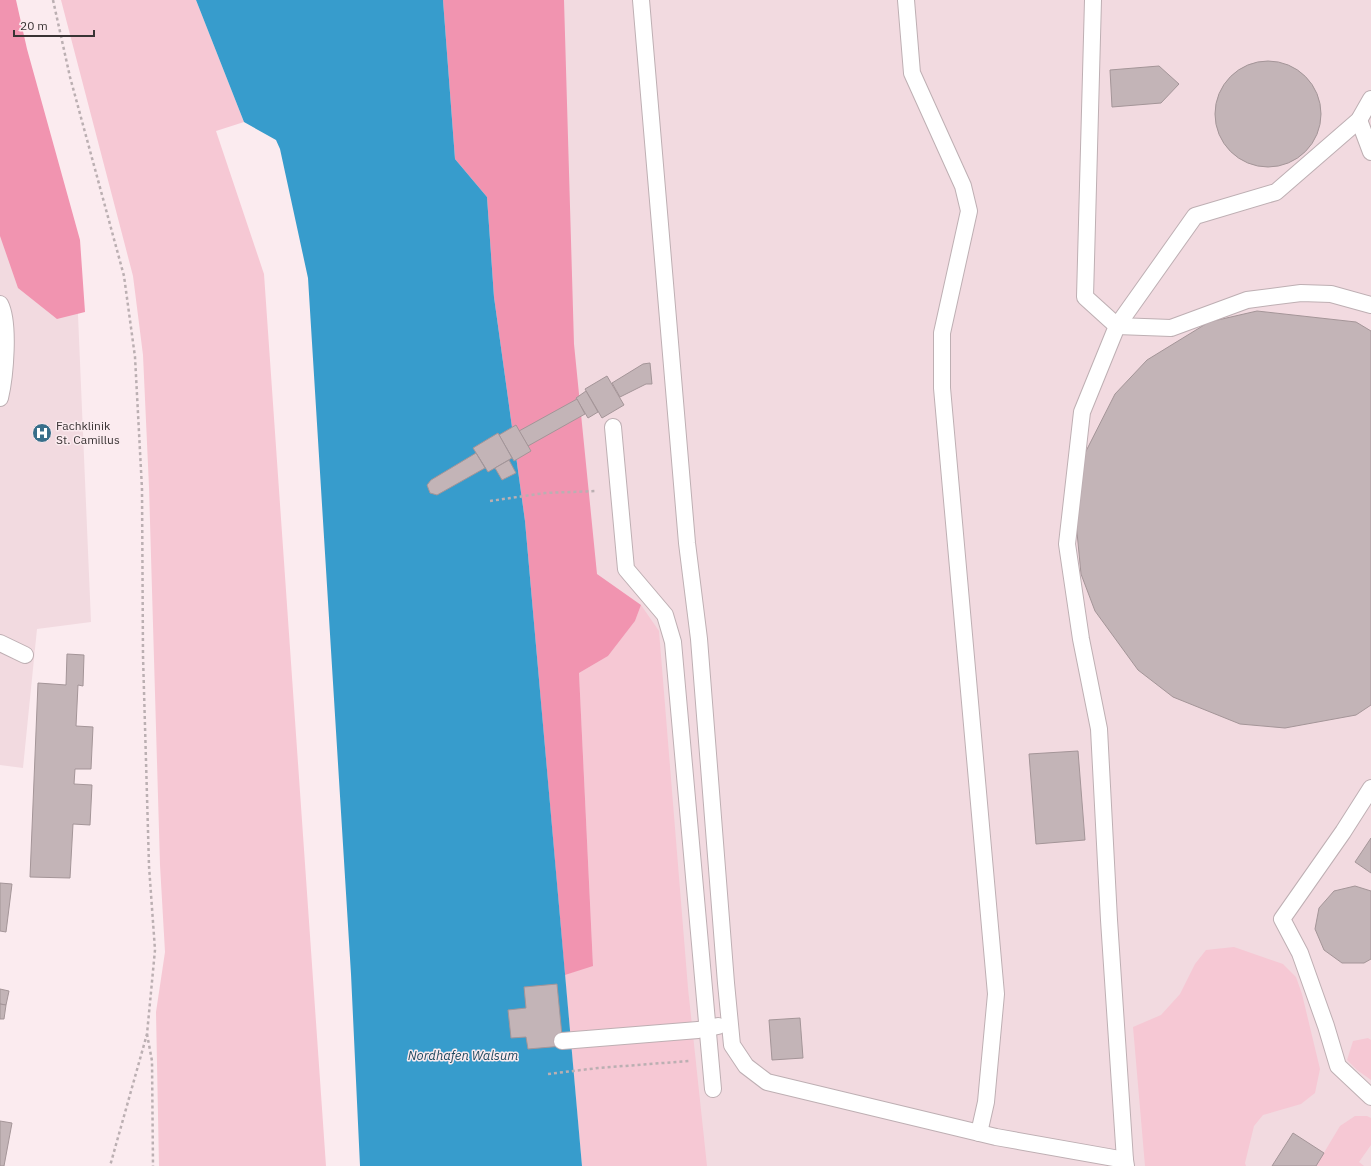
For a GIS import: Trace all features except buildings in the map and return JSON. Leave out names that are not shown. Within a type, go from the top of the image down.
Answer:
[{"type":"lane","points":[[641,0],[687,543],[699,639],[732,1045],[746,1066],[767,1082],[996,1137],[1126,1163],[1109,920],[1099,729],[1081,639],[1067,544],[1082,412],[1117,326],[1195,216],[1276,192],[1359,120],[1371,99]]},
{"type":"lane","points":[[906,0],[912,73],[963,186],[969,211],[942,333],[942,388],[996,994],[986,1102],[979,1133]]},
{"type":"lane","points":[[1093,0],[1085,297],[1117,326],[1171,328],[1247,300],[1301,293],[1331,294],[1371,305]]},
{"type":"lane","points":[[1359,120],[1371,152]]},
{"type":"lane","points":[[0,304],[3,309],[5,363],[3,386],[0,398]]},
{"type":"lane","points":[[613,427],[626,569],[666,615],[673,642],[703,1029],[706,1060],[714,1089]]},
{"type":"lane","points":[[673,642],[699,639]]},
{"type":"lane","points":[[0,643],[25,655]]},
{"type":"lane","points":[[1371,788],[1343,832],[1282,919],[1300,953],[1326,1026],[1338,1066],[1371,1097]]},
{"type":"lane","points":[[562,1041],[703,1029],[730,1024]]},
{"type":"lane","points":[[706,1060],[732,1045]]},
{"type":"path","points":[[53,0],[70,77],[124,276],[135,356],[142,489],[149,866],[155,950],[147,1034],[110,1166]]},
{"type":"path","points":[[490,501],[545,493],[581,491]]},
{"type":"path","points":[[147,1034],[152,1061],[153,1166]]},
{"type":"path","points":[[548,1074],[598,1068],[706,1060]]},
{"type":"shaded area","points":[[0,0],[16,0],[27,49],[80,240],[85,312],[57,319],[18,288],[0,236]]},
{"type":"shaded area","points":[[61,0],[196,0],[244,122],[216,131],[264,274],[326,1166],[159,1166],[156,1012],[165,952],[160,865],[149,487],[143,355],[133,276]]},
{"type":"shaded area","points":[[443,0],[1371,0],[1371,1166],[582,1166],[525,521],[494,297],[487,197],[455,159]]},
{"type":"shaded area","points":[[443,0],[564,0],[574,344],[597,574],[641,605],[635,621],[608,656],[579,673],[593,966],[565,975],[525,521],[494,297],[487,197],[455,159]]},
{"type":"shaded area","name":"Fachklinik St. Camillus","points":[[0,233],[75,244],[91,622],[37,629],[23,768],[0,765]]},
{"type":"shaded area","points":[[641,605],[659,631],[688,988],[707,1166],[582,1166],[565,975],[593,965],[579,673],[608,656],[635,621]]},
{"type":"shaded area","points":[[1234,947],[1283,964],[1296,977],[1302,994],[1320,1069],[1315,1093],[1301,1104],[1263,1115],[1254,1126],[1245,1163],[1246,1166],[1145,1166],[1133,1027],[1161,1015],[1180,994],[1195,964],[1206,950]]},
{"type":"shaded area","points":[[1368,1038],[1371,1040],[1371,1080],[1357,1070],[1347,1060],[1353,1041]]},
{"type":"shaded area","points":[[1355,1116],[1367,1116],[1371,1118],[1371,1145],[1359,1162],[1364,1166],[1316,1166],[1340,1126]]},
{"type":"water","name":"Nordhafen Walsum","points":[[196,0],[443,0],[455,159],[487,197],[494,297],[525,521],[582,1166],[360,1166],[351,974],[308,278],[280,149],[276,140],[244,122]]},
{"type":"place","name":"Fachklinik St. Camillus","points":[[42,433]]}]
